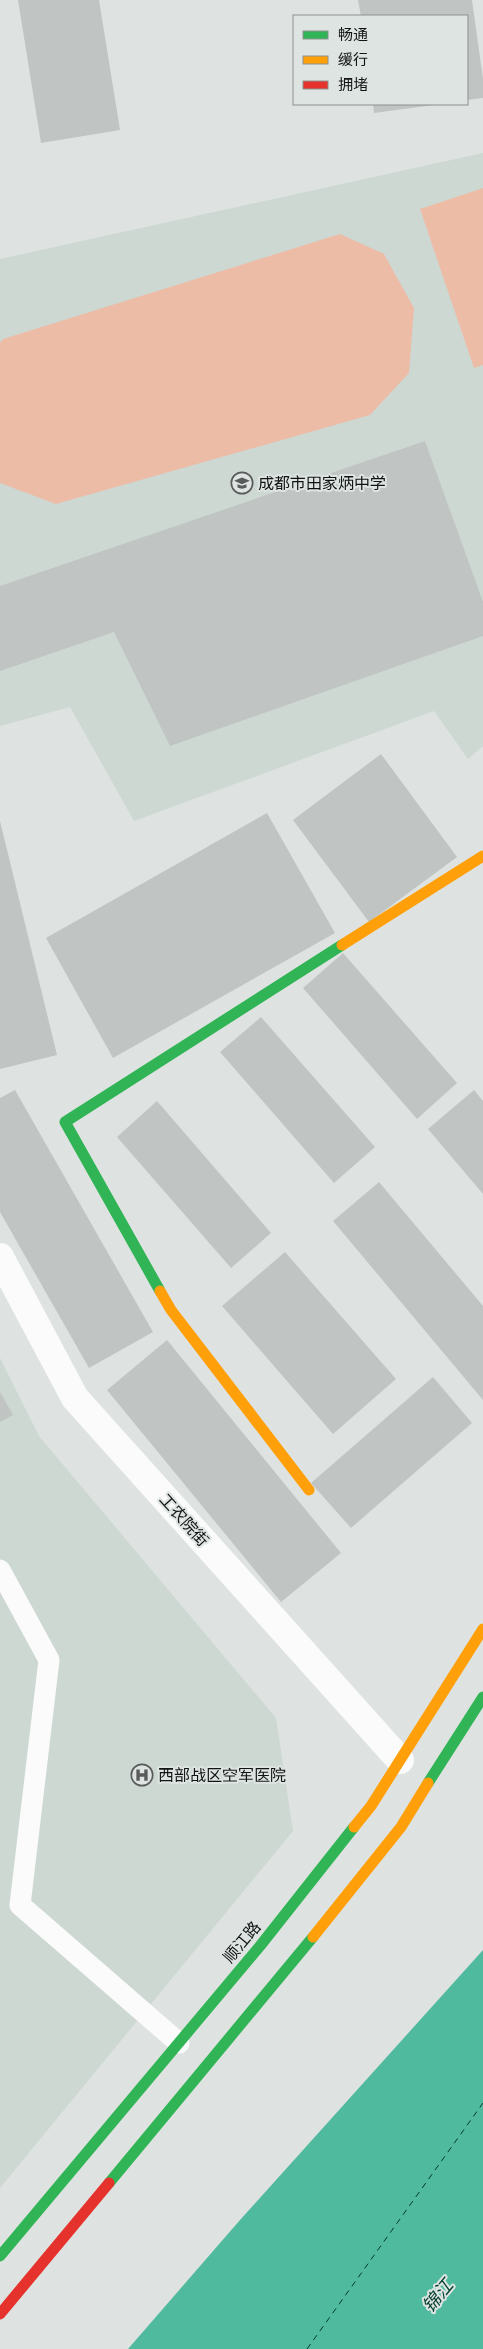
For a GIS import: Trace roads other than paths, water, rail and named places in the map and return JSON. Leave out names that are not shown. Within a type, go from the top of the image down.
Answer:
[{"type":"main road","points":[[309,1490],[171,1310],[65,1122],[483,856]]},
{"type":"main road","name":"顺江路","points":[[0,2256],[260,1946],[372,1806],[483,1629]]},
{"type":"main road","points":[[0,2314],[352,1890],[401,1827],[483,1697]]},
{"type":"street","name":"工农院街","points":[[0,1257],[75,1398],[400,1760]]},
{"type":"lane","points":[[0,1570],[49,1660],[20,1905],[179,2043]]},
{"type":"water","name":"锦江","points":[[483,1950],[483,2349],[128,2349],[240,2220]]},
{"type":"place","name":"成都市田家炳中学","points":[[242,483]]},
{"type":"place","name":"西部战区空军医院","points":[[142,1775]]}]
